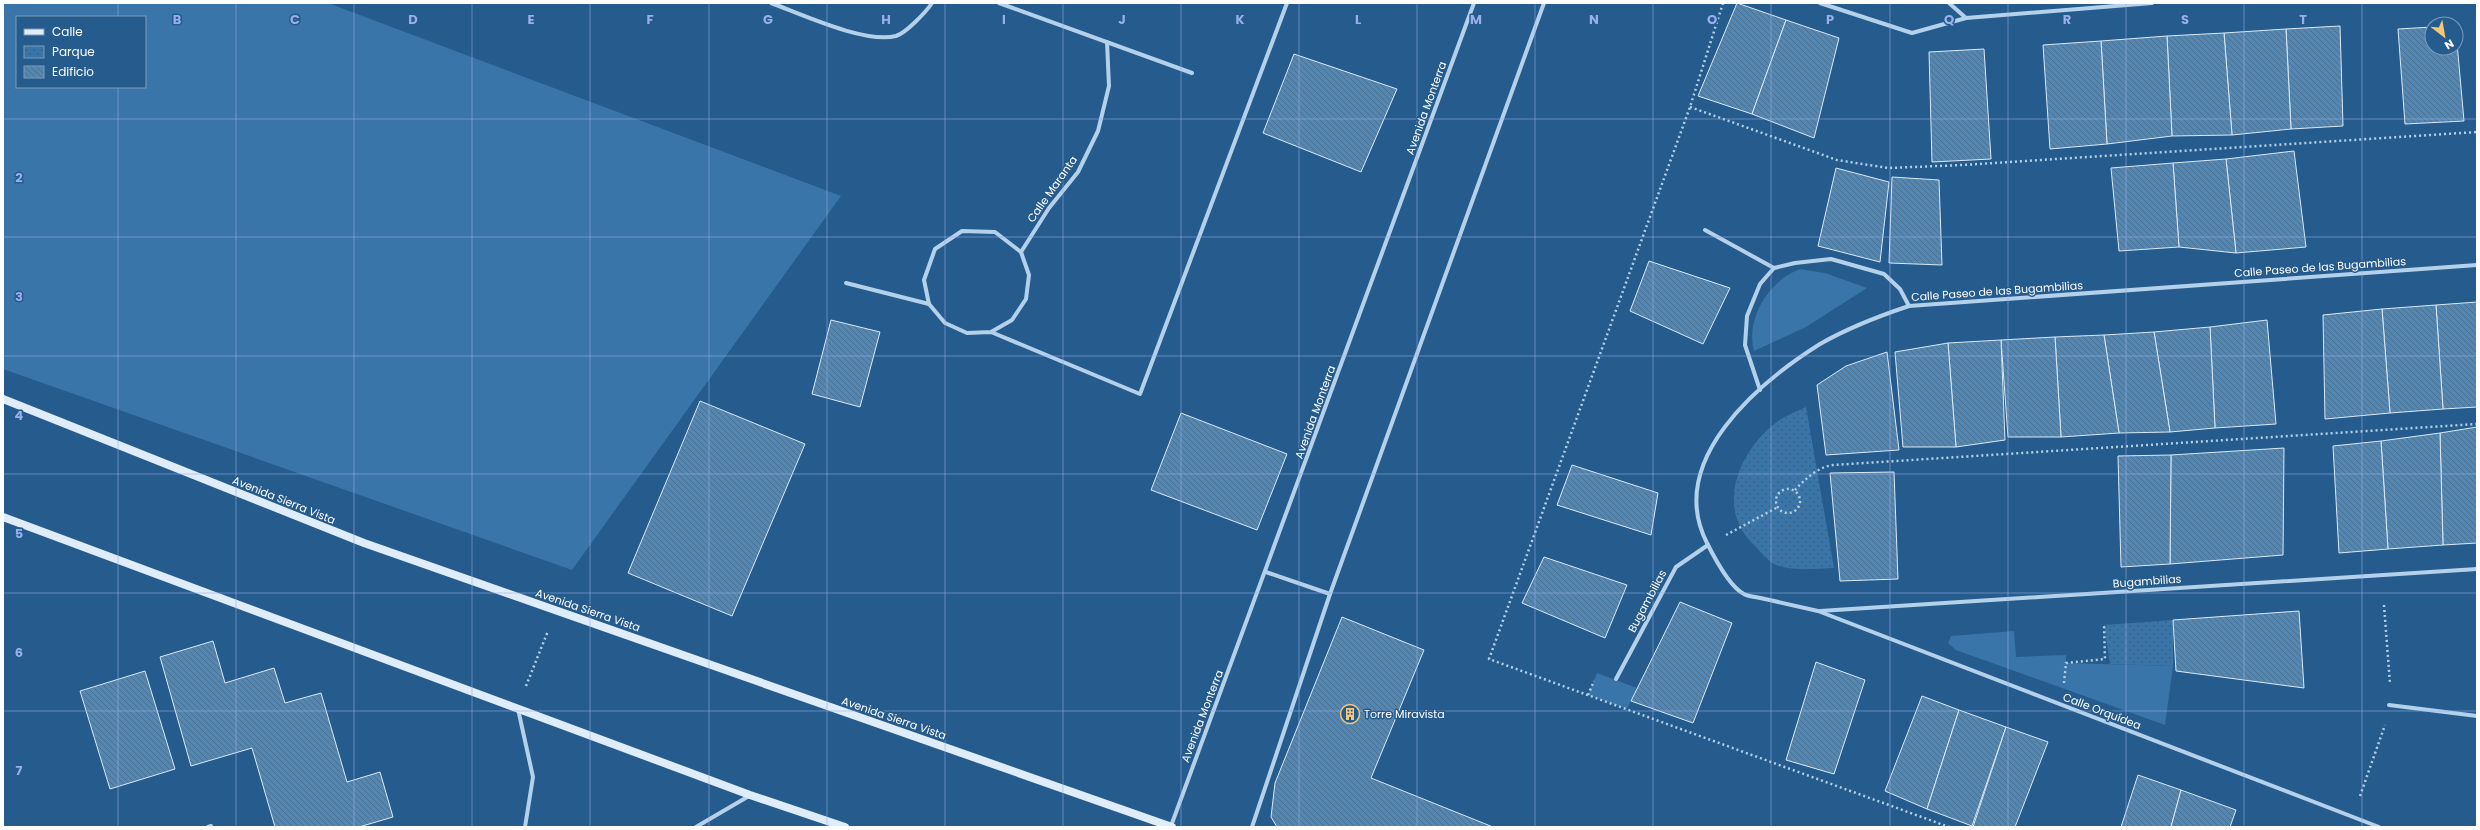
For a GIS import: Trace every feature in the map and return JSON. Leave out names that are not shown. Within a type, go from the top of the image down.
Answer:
[{"type":"main road","name":"Avenida Sierra Vista","points":[[3,399],[358,540],[1171,827]]},
{"type":"main road","points":[[3,518],[338,644],[518,707],[750,795],[845,827]]},
{"type":"street","points":[[771,3],[838,28],[873,37],[896,36],[926,12],[932,3]]},
{"type":"street","points":[[999,3],[1192,73]]},
{"type":"street","points":[[991,332],[1012,320],[1026,300],[1029,275],[1021,252],[995,232],[962,231],[935,249],[924,280],[929,304],[945,323],[967,333],[991,332],[1140,394],[1287,3]]},
{"type":"street","name":"Avenida Monterra","points":[[1171,827],[1474,3]]},
{"type":"street","points":[[1252,827],[1330,594],[1544,3]]},
{"type":"street","points":[[1820,3],[1912,33],[1966,18],[2152,3]]},
{"type":"street","points":[[1949,3],[1966,18]]},
{"type":"street","name":"Calle Maranta","points":[[1021,252],[1049,208],[1078,172],[1098,131],[1109,86],[1107,42]]},
{"type":"street","points":[[1705,230],[1774,268]]},
{"type":"street","points":[[1760,390],[1745,344],[1746,316],[1760,284],[1774,268],[1795,263],[1831,259],[1884,274],[1900,289],[1909,306]]},
{"type":"street","name":"Calle Paseo de las Bugambilias","points":[[1818,611],[1744,594],[1721,570],[1701,531],[1695,495],[1704,460],[1723,427],[1760,390],[1820,345],[1875,318],[1909,306],[2477,265]]},
{"type":"street","points":[[846,283],[929,304]]},
{"type":"street","name":"Bugambilias","points":[[1616,678],[1676,567],[1708,545]]},
{"type":"street","name":"Bugambilias","points":[[1818,611],[2477,568]]},
{"type":"street","points":[[1266,572],[1330,594]]},
{"type":"street","name":"Calle Orquídea","points":[[1818,611],[2379,827]]},
{"type":"street","points":[[2389,705],[2477,716]]},
{"type":"street","points":[[518,707],[533,777],[525,827]]},
{"type":"street","points":[[696,827],[750,795]]},
{"type":"path","points":[[1723,3],[1690,107],[1489,659],[1949,827]]},
{"type":"path","points":[[1690,107],[1837,160],[1888,168],[1963,165],[2477,132]]},
{"type":"path","points":[[1795,490],[1802,482],[1824,467],[1833,465],[2477,424]]},
{"type":"path","points":[[1788,488],[1795,490],[1800,500],[1796,511],[1784,512],[1778,507],[1776,499],[1780,491],[1788,488]]},
{"type":"path","points":[[1708,545],[1778,507]]},
{"type":"path","points":[[518,707],[556,610]]},
{"type":"path","points":[[2064,689],[2066,663],[2105,659],[2104,625]]},
{"type":"green space","points":[[3,3],[328,3],[841,196],[572,570],[3,369]]},
{"type":"green space","points":[[1800,269],[1825,273],[1867,288],[1806,327],[1754,351],[1752,338],[1753,326],[1762,302],[1779,282],[1789,274]]},
{"type":"green space","points":[[1806,407],[1834,568],[1797,569],[1776,565],[1767,559],[1742,530],[1736,514],[1734,498],[1736,482],[1750,451],[1773,425]]},
{"type":"green space","points":[[2173,620],[2173,666],[2110,664],[2104,625]]},
{"type":"green space","points":[[2014,631],[2016,657],[2066,655],[2066,663],[2173,666],[2165,725],[1956,650],[1948,643],[1951,636]]},
{"type":"green space","points":[[1597,673],[1637,688],[1627,709],[1588,695]]},
{"type":"building","points":[[1737,3],[1786,20],[1752,114],[1698,96]]},
{"type":"building","points":[[1786,20],[1839,38],[1814,138],[1752,114]]},
{"type":"building","points":[[2340,26],[2343,126],[2291,129],[2286,29]]},
{"type":"building","points":[[2424,27],[2424,56],[2458,56],[2464,121],[2405,124],[2398,29]]},
{"type":"building","points":[[2286,29],[2291,129],[2232,135],[2224,33]]},
{"type":"building","points":[[2224,33],[2232,135],[2172,136],[2167,36]]},
{"type":"building","points":[[2167,36],[2172,136],[2107,144],[2101,41]]},
{"type":"building","points":[[2101,41],[2107,144],[2050,149],[2043,45]]},
{"type":"building","points":[[1984,49],[1991,159],[1932,162],[1929,52]]},
{"type":"building","points":[[1294,54],[1397,89],[1361,172],[1263,133]]},
{"type":"building","points":[[2294,151],[2306,247],[2236,253],[2226,159]]},
{"type":"building","points":[[2226,159],[2236,253],[2179,247],[2173,163]]},
{"type":"building","points":[[2173,163],[2179,247],[2119,251],[2111,168]]},
{"type":"building","points":[[1836,168],[1889,182],[1880,262],[1818,246]]},
{"type":"building","points":[[1892,177],[1939,180],[1942,265],[1889,263]]},
{"type":"building","points":[[1649,261],[1730,288],[1703,344],[1630,311]]},
{"type":"building","points":[[2477,302],[2477,407],[2443,409],[2436,305]]},
{"type":"building","points":[[2436,305],[2443,409],[2390,413],[2382,309]]},
{"type":"building","points":[[2382,309],[2390,413],[2325,419],[2323,315]]},
{"type":"building","points":[[831,320],[880,332],[860,407],[812,394]]},
{"type":"building","points":[[2267,320],[2276,424],[2215,428],[2210,327]]},
{"type":"building","points":[[2210,327],[2215,428],[2170,432],[2154,332]]},
{"type":"building","points":[[2154,332],[2170,432],[2119,433],[2104,335]]},
{"type":"building","points":[[2104,335],[2119,433],[2061,437],[2055,337]]},
{"type":"building","points":[[2055,337],[2061,437],[2008,437],[2001,340]]},
{"type":"building","points":[[2001,340],[2005,440],[1956,447],[1948,343]]},
{"type":"building","points":[[1948,343],[1956,447],[1903,447],[1895,352]]},
{"type":"building","points":[[1887,352],[1899,450],[1826,455],[1817,385],[1846,366]]},
{"type":"building","points":[[700,401],[805,444],[732,616],[628,573]]},
{"type":"building","points":[[1181,413],[1287,454],[1257,530],[1151,490]]},
{"type":"building","points":[[2477,427],[2477,543],[2443,545],[2440,433]]},
{"type":"building","points":[[2440,433],[2443,545],[2388,549],[2381,441]]},
{"type":"building","points":[[2381,441],[2388,549],[2339,553],[2333,446]]},
{"type":"building","points":[[2284,448],[2283,555],[2170,564],[2171,455]]},
{"type":"building","points":[[2171,455],[2170,564],[2121,567],[2118,456]]},
{"type":"building","points":[[1572,465],[1658,493],[1651,535],[1557,505]]},
{"type":"building","points":[[1894,472],[1898,579],[1840,581],[1830,473]]},
{"type":"building","points":[[1544,557],[1627,585],[1605,638],[1522,603]]},
{"type":"building","points":[[1680,602],[1732,623],[1693,723],[1631,701]]},
{"type":"building","points":[[2299,611],[2304,688],[2176,671],[2173,620]]},
{"type":"building","name":"Torre Miravista","points":[[1342,617],[1424,650],[1371,778],[1493,827],[1277,827],[1271,817],[1275,783]]},
{"type":"building","points":[[213,641],[225,683],[274,668],[285,703],[321,693],[347,782],[380,772],[393,817],[359,827],[275,827],[252,748],[191,766],[160,657]]},
{"type":"building","points":[[1816,662],[1865,680],[1834,774],[1786,760]]},
{"type":"building","points":[[145,671],[175,769],[110,789],[80,691]]},
{"type":"building","points":[[1922,696],[1959,710],[1927,809],[1885,791]]},
{"type":"building","points":[[1959,710],[2006,727],[1972,826],[1927,809]]},
{"type":"building","points":[[2006,727],[2048,742],[2015,827],[1973,827]]},
{"type":"building","points":[[2138,775],[2181,790],[2171,827],[2121,827]]},
{"type":"building","points":[[2181,790],[2236,810],[2230,827],[2171,827]]},
{"type":"place","name":"Torre Miravista","points":[[1350,714]]}]
